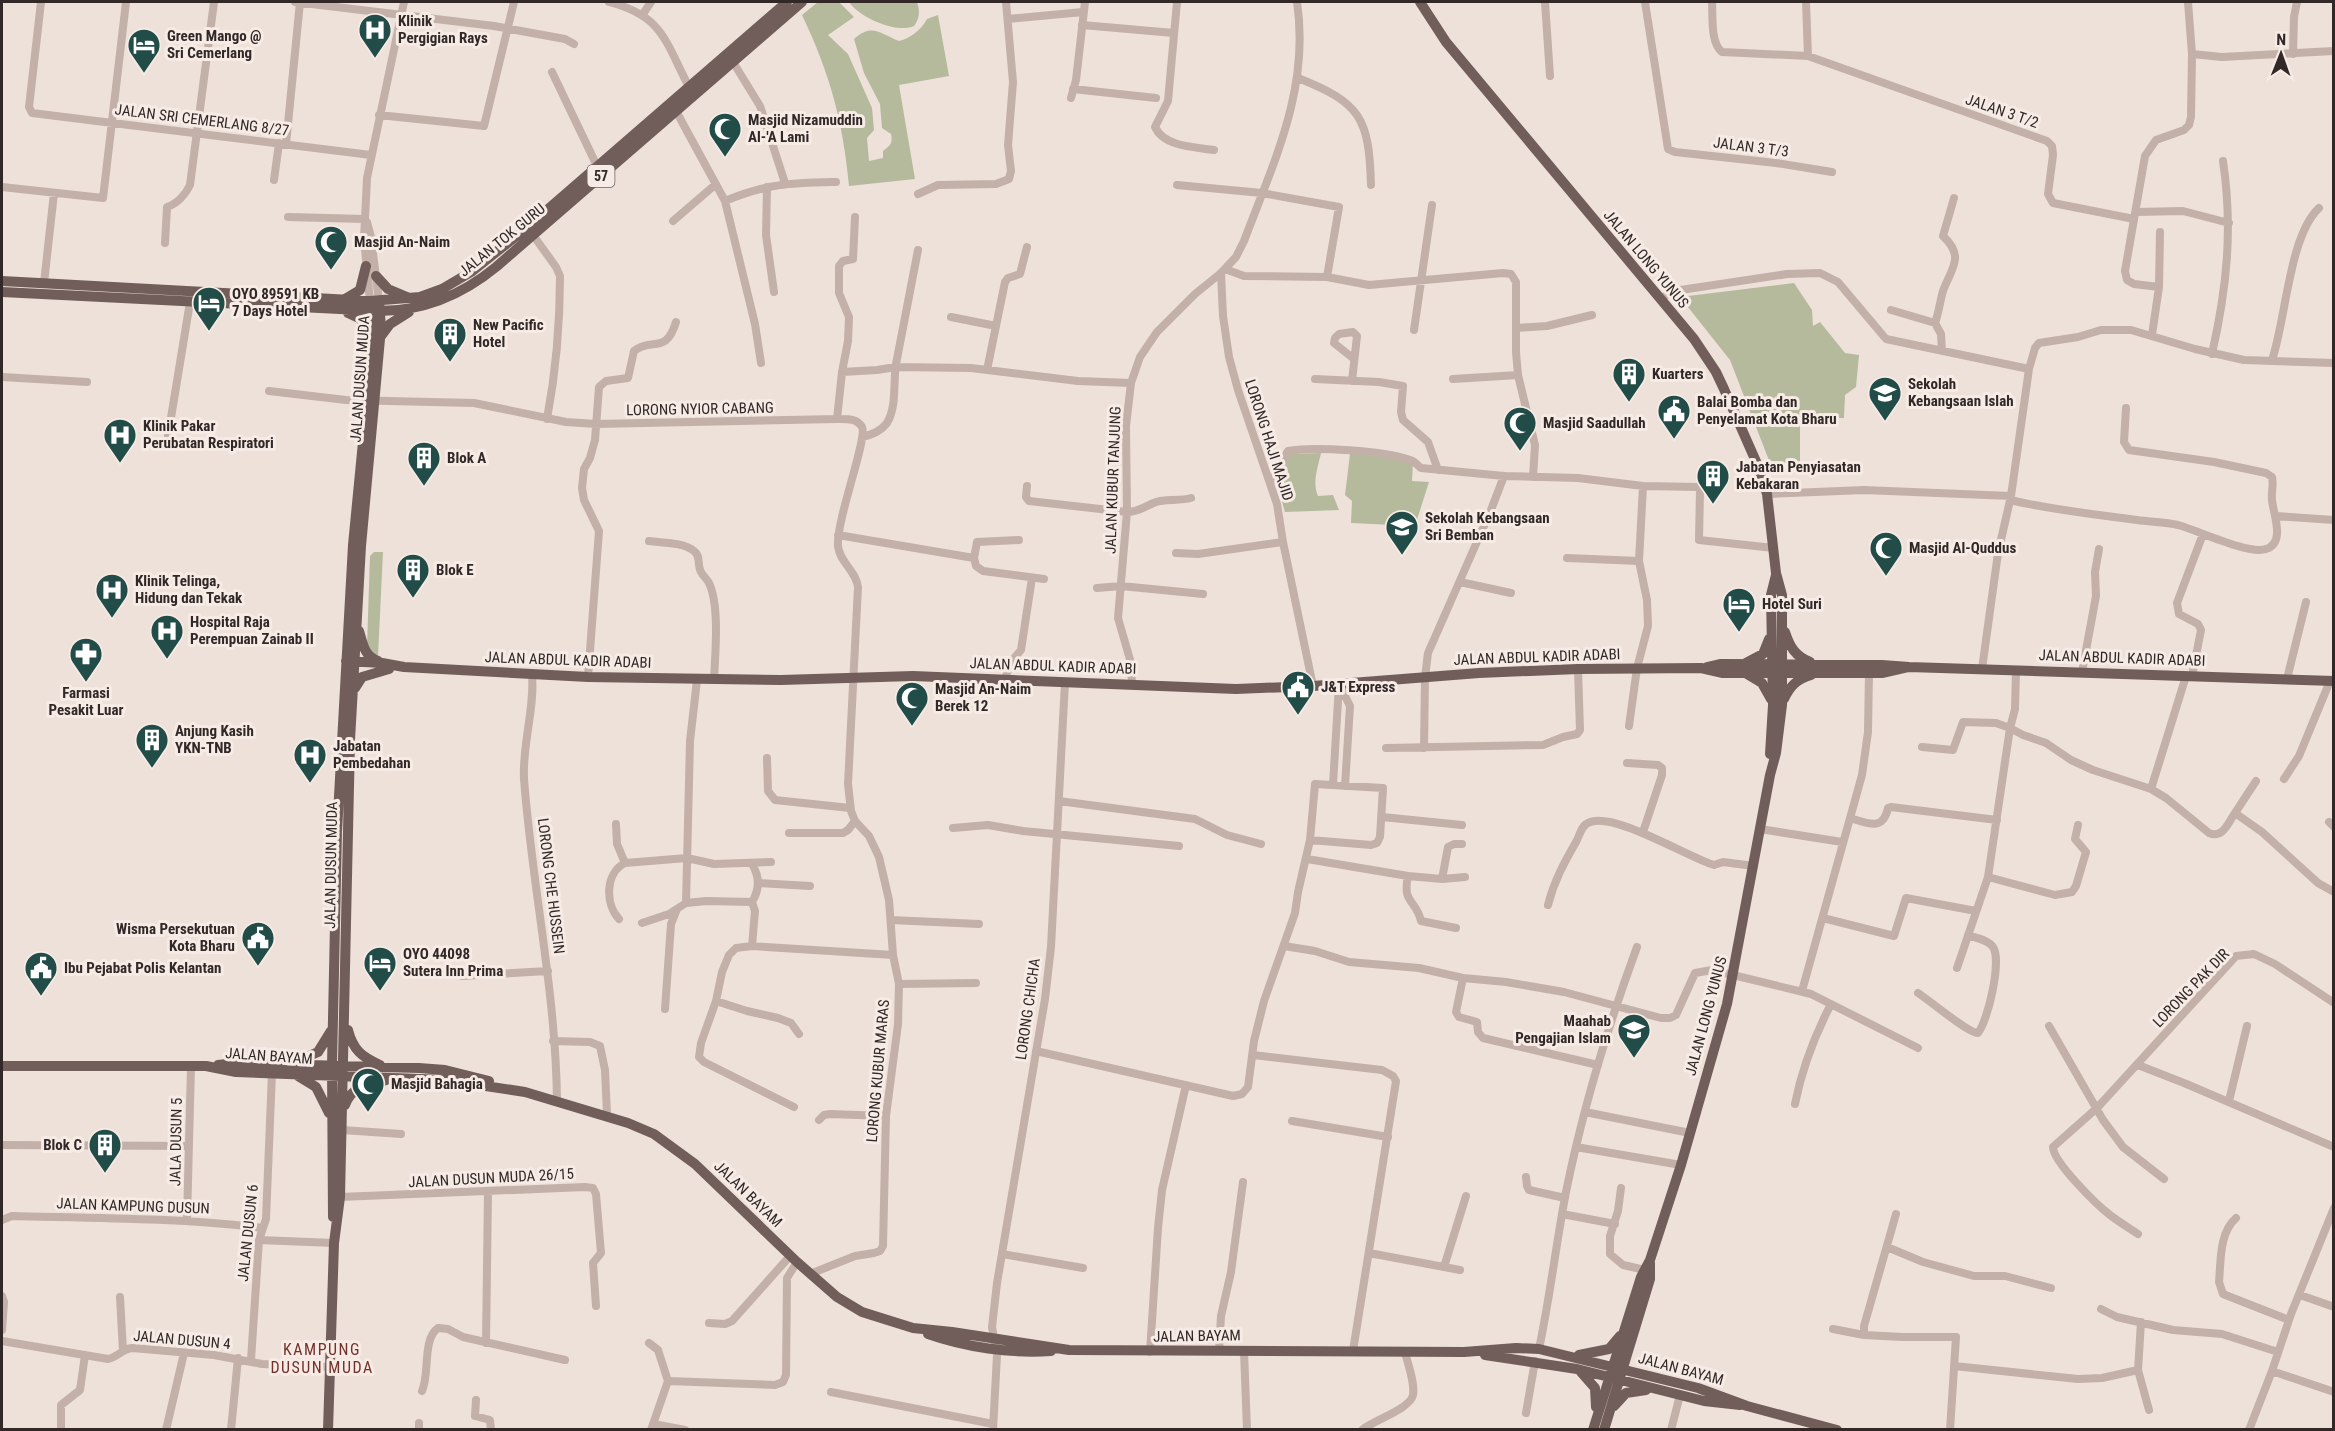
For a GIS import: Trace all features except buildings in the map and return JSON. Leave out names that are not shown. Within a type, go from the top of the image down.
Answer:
[{"type":"main road","name":"JALAN TOK GURU","points":[[2,292],[330,309],[375,306],[420,297],[452,284],[471,272],[524,230],[787,2]]},
{"type":"main road","name":"JALAN TOK GURU","points":[[2,281],[339,300],[415,309],[442,301],[482,278],[802,2]]},
{"type":"main road","name":"JALAN LONG YUNUS","points":[[1420,2],[1446,42],[1694,339],[1716,372],[1758,466],[1767,494],[1776,573],[1782,595],[1777,621],[1777,705],[1770,775],[1734,974],[1681,1166],[1648,1265],[1650,1279],[1629,1331],[1600,1425]]},
{"type":"main road","points":[[339,300],[351,297],[360,290],[366,266]]},
{"type":"main road","points":[[376,276],[384,285],[398,294],[420,297]]},
{"type":"main road","name":"JALAN DUSUN MUDA","points":[[371,400],[380,337],[375,306]]},
{"type":"main road","name":"JALAN DUSUN MUDA","points":[[328,1430],[334,1243],[340,1197],[339,1125],[344,1071],[339,1012],[352,699],[350,664],[357,622],[375,306]]},
{"type":"main road","points":[[330,309],[352,314],[361,319],[371,354]]},
{"type":"main road","points":[[380,337],[395,320],[415,309]]},
{"type":"main road","points":[[339,1125],[332,1070],[339,1012],[337,832],[350,664],[353,545],[371,400]]},
{"type":"main road","points":[[1777,621],[1766,648],[1743,668],[1762,683],[1777,705],[1796,682],[1821,669]]},
{"type":"main road","points":[[1777,621],[1792,650],[1821,669]]},
{"type":"main road","points":[[357,622],[367,655],[386,666]]},
{"type":"main road","name":"JALAN ABDUL KADIR ADABI","points":[[350,664],[588,677],[854,681],[1005,679],[1236,689],[1578,669],[1701,668],[1723,672],[1743,668],[1778,668],[1883,673],[1909,668]]},
{"type":"main road","name":"JALAN ABDUL KADIR ADABI","points":[[1821,669],[1882,665],[1909,668],[2332,681]]},
{"type":"main road","points":[[352,699],[362,677],[386,666]]},
{"type":"main road","points":[[280,1064],[305,1060],[318,1052],[328,1038],[339,1012]]},
{"type":"main road","points":[[339,1012],[354,1049],[366,1059],[384,1067]]},
{"type":"main road","points":[[206,1066],[236,1062],[344,1071],[384,1067],[445,1070],[525,1092]]},
{"type":"main road","name":"JALAN BAYAM","points":[[2,1066],[206,1066],[236,1072],[293,1074],[332,1070]]},
{"type":"main road","name":"JALAN BAYAM","points":[[344,1071],[446,1080],[525,1092],[607,1115],[654,1134],[695,1164],[837,1297],[862,1312],[913,1328],[1037,1352],[1069,1350],[1464,1352],[1516,1348],[1539,1349],[1570,1355],[1724,1396],[1747,1406],[1837,1430]]},
{"type":"main road","points":[[293,1074],[303,1077],[316,1087],[339,1125]]},
{"type":"main road","points":[[334,1243],[331,1192],[339,1125],[346,1103],[356,1089],[401,1077]]},
{"type":"main road","points":[[1570,1355],[1609,1349],[1629,1331]]},
{"type":"main road","points":[[1629,1331],[1633,1360],[1644,1375]]},
{"type":"main road","name":"JALAN BAYAM","points":[[1464,1352],[1577,1369],[1680,1395],[1723,1404],[1747,1406]]},
{"type":"main road","points":[[1577,1369],[1586,1375],[1595,1388],[1600,1425]]},
{"type":"main road","points":[[1600,1425],[1626,1393],[1636,1390],[1658,1390]]},
{"type":"street","name":"JALAN SRI CEMERLANG 8/27","points":[[41,2],[30,111],[371,155]]},
{"type":"street","points":[[2,187],[103,198],[126,2]]},
{"type":"street","points":[[165,243],[167,207],[184,194],[190,185],[214,2]]},
{"type":"street","points":[[295,2],[508,28],[565,39],[574,44]]},
{"type":"street","points":[[274,180],[283,144],[300,2]]},
{"type":"street","points":[[375,306],[366,266],[364,239],[371,155],[404,2]]},
{"type":"street","points":[[379,115],[484,126],[514,2]]},
{"type":"street","points":[[609,2],[643,14],[651,20],[663,36],[689,87]]},
{"type":"street","points":[[643,14],[651,2]]},
{"type":"street","points":[[918,194],[938,185],[996,184],[1009,179],[1011,171],[1008,145],[1013,82],[1006,2]]},
{"type":"street","points":[[1085,2],[1072,94],[1156,98]]},
{"type":"street","points":[[1177,2],[1168,101],[1155,124],[1156,130],[1175,143],[1214,150]]},
{"type":"street","name":"JALAN KUBUR TANJUNG","points":[[1132,684],[1131,663],[1118,623],[1127,512],[1126,426],[1131,383],[1140,357],[1157,332],[1195,294],[1223,271],[1236,257],[1244,241],[1282,140],[1295,95],[1301,49],[1297,2]]},
{"type":"street","points":[[1545,2],[1550,76]]},
{"type":"street","name":"JALAN 3 T/3","points":[[1645,2],[1668,149],[1675,152],[1776,163],[1832,172]]},
{"type":"street","points":[[1712,2],[1716,43],[1722,52],[1808,56],[1806,2]]},
{"type":"street","points":[[2159,287],[2134,284],[2127,280],[2126,271],[2145,156],[2156,140],[2184,130],[2189,124],[2192,54],[2188,2]]},
{"type":"street","points":[[2293,54],[2294,17],[2297,2]]},
{"type":"street","points":[[1008,19],[1083,12]]},
{"type":"street","points":[[1082,25],[1174,33]]},
{"type":"street","points":[[2192,54],[2222,57],[2334,51]]},
{"type":"street","name":"JALAN 3 T/2","points":[[1808,56],[1974,117],[2047,141],[2052,146],[2054,155],[2049,200],[2053,203],[2135,215]]},
{"type":"street","points":[[733,62],[760,106],[785,183]]},
{"type":"street","points":[[552,72],[597,166]]},
{"type":"street","points":[[1298,78],[1338,95],[1355,112],[1365,130],[1370,158],[1371,185]]},
{"type":"street","points":[[676,111],[725,201],[755,324],[761,363]]},
{"type":"street","points":[[2212,354],[2227,275],[2228,191],[2223,161]]},
{"type":"street","points":[[725,201],[753,189],[785,183],[836,182]]},
{"type":"street","points":[[672,221],[716,184]]},
{"type":"street","points":[[1177,185],[1262,193],[1339,207],[1327,277]]},
{"type":"street","points":[[767,187],[766,235],[774,292]]},
{"type":"street","points":[[44,283],[54,193]]},
{"type":"street","points":[[1942,351],[1941,334],[1935,323],[1943,291],[1955,261],[1956,253],[1943,236],[1954,198]]},
{"type":"street","points":[[1414,330],[1432,205]]},
{"type":"street","points":[[2272,360],[2279,339],[2294,260],[2303,230],[2319,208]]},
{"type":"street","points":[[2135,215],[2183,211],[2229,223]]},
{"type":"street","points":[[288,217],[365,219]]},
{"type":"street","points":[[837,419],[848,341],[849,317],[839,293],[839,266],[843,261],[854,259],[855,217]]},
{"type":"street","points":[[365,219],[371,237],[376,276],[375,306]]},
{"type":"street","points":[[2152,336],[2159,287],[2160,232]]},
{"type":"street","points":[[533,235],[560,276],[558,342],[547,419]]},
{"type":"street","points":[[987,370],[1006,279],[1020,274],[1027,248]]},
{"type":"street","points":[[918,250],[888,422],[875,434],[863,437],[845,499],[838,535],[974,558]]},
{"type":"street","points":[[1223,271],[1245,276],[1327,277],[1369,285],[1511,274],[1516,282],[1518,375],[1535,445],[1533,477]]},
{"type":"street","name":"LORONG HAJI MAJID","points":[[1223,271],[1223,316],[1229,357],[1278,508],[1282,542],[1313,686]]},
{"type":"street","points":[[1660,299],[1674,291],[1787,273],[1820,273],[1838,282],[1886,339],[2028,369]]},
{"type":"street","points":[[168,436],[190,302]]},
{"type":"street","points":[[1891,310],[1935,323]]},
{"type":"street","points":[[1516,328],[1547,326],[1592,315]]},
{"type":"street","points":[[951,317],[996,326]]},
{"type":"street","points":[[588,677],[599,531],[584,500],[582,488],[584,469],[595,440],[598,393],[601,384],[606,381],[628,378],[634,351],[641,346],[655,345],[668,339],[676,322]]},
{"type":"street","points":[[1982,669],[1998,553],[2011,498],[2028,369],[2039,343],[2078,338],[2102,330],[2131,330],[2212,354],[2244,360],[2334,363]]},
{"type":"street","points":[[1352,381],[1354,359]]},
{"type":"street","points":[[842,372],[896,367],[987,370],[1078,381],[1131,383]]},
{"type":"street","points":[[1453,379],[1518,375]]},
{"type":"street","points":[[2,377],[87,382]]},
{"type":"street","points":[[1316,379],[1379,381],[1403,386],[1401,412],[1403,420],[1428,442],[1438,470]]},
{"type":"street","name":"LORONG NYIOR CABANG","points":[[269,391],[325,398],[474,404],[547,419],[596,424],[837,419],[856,421],[861,425],[863,437]]},
{"type":"street","points":[[1767,494],[1864,490],[2011,498],[2046,509],[2177,525],[2243,547],[2266,549],[2273,545],[2277,537],[2276,516],[2272,503],[2274,484],[2272,477],[2266,473],[2214,462],[2129,450],[2124,442],[2126,408]]},
{"type":"street","points":[[1271,482],[1285,454],[1290,450],[1384,454],[1413,460],[1421,468],[1438,470],[1504,476],[1578,478],[1643,486],[1699,488],[1698,538],[1700,541],[1774,548]]},
{"type":"street","points":[[1424,748],[1425,677],[1428,652],[1504,476]]},
{"type":"street","points":[[1027,486],[1026,497],[1029,501],[1127,512],[1137,511],[1160,501],[1191,498]]},
{"type":"street","points":[[1629,726],[1637,668],[1648,627],[1647,600],[1639,561],[1643,486]]},
{"type":"street","points":[[2276,516],[2334,520]]},
{"type":"street","points":[[2151,789],[2189,676],[2201,630],[2198,624],[2179,614],[2177,603],[2203,534]]},
{"type":"street","name":"LORONG KUBUR MARAS","points":[[810,1274],[855,1256],[878,1252],[883,1246],[886,1116],[898,1024],[899,984],[893,955],[889,900],[879,857],[869,836],[855,821],[850,808],[848,784],[857,582],[839,550],[838,535]]},
{"type":"street","points":[[1019,540],[977,542],[974,558],[976,566],[982,571],[1044,579]]},
{"type":"street","points":[[649,541],[689,548],[698,556],[700,568],[709,582],[714,598],[714,680]]},
{"type":"street","points":[[1176,553],[1198,555],[1282,542]]},
{"type":"street","points":[[2082,672],[2096,596],[2095,572],[2099,549]]},
{"type":"street","points":[[1567,558],[1639,561]]},
{"type":"street","points":[[1005,679],[1011,662],[1021,650],[1032,578]]},
{"type":"street","points":[[1460,582],[1511,593]]},
{"type":"street","points":[[1097,588],[1121,586],[1203,594]]},
{"type":"street","points":[[2287,679],[2306,602]]},
{"type":"street","points":[[1386,748],[1543,746],[1563,737],[1577,734],[1580,730],[1578,669]]},
{"type":"street","points":[[1957,968],[1988,877],[2010,728],[2015,709],[2016,670]]},
{"type":"street","points":[[1802,991],[1862,775],[1869,673]]},
{"type":"street","name":"LORONG CHE HUSSEIN","points":[[532,675],[533,686],[525,746],[524,777],[540,928],[548,971],[557,1101]]},
{"type":"street","points":[[686,903],[690,741],[697,680]]},
{"type":"street","points":[[2284,779],[2299,756],[2332,681]]},
{"type":"street","name":"LORONG CHICHA","points":[[993,1427],[994,1343],[992,1327],[1002,1254],[1046,999],[1058,834],[1065,682]]},
{"type":"street","points":[[1333,785],[1339,684]]},
{"type":"street","points":[[1339,684],[1350,706],[1345,786]]},
{"type":"street","points":[[1922,747],[1953,750],[1962,722],[1996,723],[2046,743],[2071,760],[2093,770],[2151,789],[2166,798],[2200,828],[2215,836],[2223,833],[2256,781]]},
{"type":"street","points":[[767,758],[768,791],[775,800],[850,808]]},
{"type":"street","points":[[1628,763],[1658,765],[1662,768],[1662,775],[1642,832]]},
{"type":"street","points":[[1036,1052],[1233,1096],[1242,1095],[1248,1087],[1254,1041],[1264,1001],[1295,913],[1310,840],[1315,784],[1383,788],[1380,840],[1374,844],[1310,840]]},
{"type":"street","points":[[1059,801],[1195,819],[1227,834],[1261,844]]},
{"type":"street","points":[[1850,818],[1874,824],[1881,823],[1886,818],[1888,808],[1891,807],[1997,820]]},
{"type":"street","points":[[2235,813],[2286,852],[2318,883],[2334,892]]},
{"type":"street","points":[[1382,817],[1462,825]]},
{"type":"street","points":[[1548,905],[1555,880],[1584,826],[1590,821],[1601,820],[1642,832],[1714,865],[1723,862],[1754,866]]},
{"type":"street","points":[[789,833],[823,835],[843,833],[855,821]]},
{"type":"street","points":[[616,824],[617,844],[625,863]]},
{"type":"street","points":[[953,828],[988,825],[1179,846]]},
{"type":"street","points":[[1988,877],[2055,895],[2072,892],[2086,852],[2075,839],[2078,825]]},
{"type":"street","points":[[1760,829],[1842,842]]},
{"type":"street","points":[[1442,879],[1448,847],[1462,844]]},
{"type":"street","points":[[619,919],[612,912],[609,894],[612,875],[618,867],[625,863],[687,858],[714,864],[771,862]]},
{"type":"street","points":[[1307,859],[1408,876],[1442,879],[1465,877]]},
{"type":"street","points":[[752,864],[759,883],[758,894],[752,903]]},
{"type":"street","points":[[1408,876],[1405,889],[1407,897],[1416,908],[1421,921],[1456,928]]},
{"type":"street","points":[[759,883],[810,886]]},
{"type":"street","points":[[1823,918],[1894,936],[1906,898],[1976,911]]},
{"type":"street","points":[[642,923],[686,903],[706,901],[752,903]]},
{"type":"street","points":[[752,903],[755,911],[752,946]]},
{"type":"street","points":[[665,1009],[671,924],[677,909]]},
{"type":"street","points":[[891,920],[979,924]]},
{"type":"street","points":[[1917,993],[1940,1007],[1969,1031],[1978,1033],[1988,1014],[1996,957],[1994,948],[1988,943],[1968,935]]},
{"type":"street","points":[[794,1107],[704,1062],[699,1057],[701,1043],[729,955],[736,948],[752,946],[893,955]]},
{"type":"street","points":[[1284,946],[1315,951],[1349,962],[1419,969],[1463,978],[1506,982],[1564,992],[1661,1018],[1670,1018],[1681,1009],[1690,981],[1695,974],[1712,970],[1802,991],[1917,1048]]},
{"type":"street","points":[[1539,1349],[1576,1147],[1615,1007],[1637,947]]},
{"type":"street","name":"LORONG PAK DIR","points":[[2138,1234],[2108,1213],[2079,1184],[2053,1152],[2053,1147],[2097,1108],[2138,1065],[2235,956],[2254,954],[2275,964],[2334,1003]]},
{"type":"street","points":[[462,976],[548,971]]},
{"type":"street","points":[[1463,978],[1456,1012],[1459,1017],[1477,1023],[1478,1032],[1483,1038],[1598,1065]]},
{"type":"street","points":[[899,984],[976,983]]},
{"type":"street","points":[[716,1000],[791,1023],[799,1034]]},
{"type":"street","points":[[1795,1104],[1809,1050],[1831,1004]]},
{"type":"street","points":[[2049,1026],[2097,1108],[2123,1147],[2164,1179]]},
{"type":"street","points":[[2229,1101],[2247,1026]]},
{"type":"street","points":[[554,1041],[590,1042],[600,1046],[605,1070],[607,1115]]},
{"type":"street","points":[[1253,1055],[1388,1072],[1396,1081],[1353,1351]]},
{"type":"street","points":[[2138,1065],[2229,1101],[2262,1118],[2334,1147]]},
{"type":"street","name":"JALA DUSUN 5","points":[[187,1220],[191,1066]]},
{"type":"street","name":"JALAN DUSUN 6","points":[[251,1360],[259,1240],[263,1228],[272,1073]]},
{"type":"street","points":[[1150,1352],[1162,1190],[1186,1085]]},
{"type":"street","points":[[1585,1112],[1690,1133]]},
{"type":"street","points":[[819,1120],[824,1115],[830,1114],[886,1116]]},
{"type":"street","points":[[1292,1121],[1388,1137]]},
{"type":"street","points":[[339,1125],[401,1134]]},
{"type":"street","points":[[2,1145],[189,1146]]},
{"type":"street","points":[[1576,1147],[1681,1166]]},
{"type":"street","points":[[1526,1177],[1529,1190],[1565,1198]]},
{"type":"street","points":[[1219,1351],[1221,1316],[1232,1272],[1244,1182]]},
{"type":"street","name":"JALAN DUSUN MUDA 26/15","points":[[340,1197],[585,1187],[596,1191],[601,1253],[593,1263],[596,1306]]},
{"type":"street","points":[[1621,1188],[1610,1236],[1610,1254],[1623,1265],[1648,1265]]},
{"type":"street","points":[[486,1343],[488,1192]]},
{"type":"street","points":[[1444,1267],[1466,1196]]},
{"type":"street","points":[[2249,1430],[2289,1320],[2334,1208]]},
{"type":"street","points":[[1562,1214],[1614,1224]]},
{"type":"street","points":[[1864,1335],[1864,1326],[1896,1215]]},
{"type":"street","name":"JALAN KAMPUNG DUSUN","points":[[2,1220],[12,1216],[187,1220],[263,1228]]},
{"type":"street","points":[[2236,1218],[2230,1223],[2224,1239],[2220,1288],[2228,1296],[2289,1320]]},
{"type":"street","points":[[259,1240],[334,1243]]},
{"type":"street","points":[[1887,1246],[1923,1262],[1974,1276],[2005,1276],[2051,1288]]},
{"type":"street","points":[[1369,1253],[1460,1270]]},
{"type":"street","points":[[1002,1254],[1083,1268]]},
{"type":"street","points":[[709,1323],[725,1324],[735,1319],[794,1259]]},
{"type":"street","points":[[668,1381],[775,1385],[783,1382],[786,1375],[787,1278],[794,1259]]},
{"type":"street","points":[[2300,1295],[2334,1307]]},
{"type":"street","points":[[2,1296],[4,1302],[2,1330]]},
{"type":"street","points":[[120,1297],[123,1351]]},
{"type":"street","points":[[2101,1309],[2117,1317],[2173,1330],[2222,1334],[2278,1352]]},
{"type":"street","points":[[2140,1322],[2138,1370],[2149,1410]]},
{"type":"street","points":[[422,1391],[434,1331],[438,1328],[448,1329],[463,1338],[565,1360]]},
{"type":"street","points":[[1833,1329],[1864,1335],[1956,1337],[1950,1430]]},
{"type":"street","name":"JALAN DUSUN 4","points":[[2,1341],[108,1359],[132,1348],[238,1358],[262,1364],[329,1367]]},
{"type":"street","points":[[649,1343],[658,1350],[668,1381],[652,1427],[685,1430]]},
{"type":"street","points":[[1244,1351],[1247,1430]]},
{"type":"street","points":[[1362,1430],[1372,1422],[1405,1406],[1411,1400],[1412,1386],[1405,1352]]},
{"type":"street","points":[[166,1430],[184,1353]]},
{"type":"street","points":[[61,1430],[61,1405],[80,1390],[85,1355]]},
{"type":"street","points":[[231,1430],[238,1358]]},
{"type":"street","points":[[1526,1413],[1535,1361]]},
{"type":"street","points":[[1954,1366],[2078,1379],[2102,1378],[2138,1370]]},
{"type":"street","points":[[2272,1371],[2334,1392]]},
{"type":"street","points":[[831,1392],[993,1427]]},
{"type":"street","points":[[1671,1430],[1680,1395]]},
{"type":"street","points":[[476,1400],[475,1416],[490,1420],[490,1430]]},
{"type":"green space","points":[[818,2],[839,2],[854,17],[828,35],[848,54],[872,108],[874,130],[867,138],[869,161],[883,158],[883,151],[890,144],[892,137],[882,128],[880,104],[864,73],[854,39],[871,30],[899,41],[915,33],[927,19],[938,15],[949,76],[899,85],[915,179],[849,186],[843,140],[834,98],[802,15]]},
{"type":"green space","points":[[849,2],[917,2],[918,17],[914,26],[898,28],[888,26],[869,18]]},
{"type":"green space","points":[[1794,283],[1812,310],[1813,326],[1820,322],[1845,353],[1859,355],[1856,387],[1845,395],[1844,418],[1800,418],[1800,463],[1770,463],[1730,360],[1680,297]]},
{"type":"green space","points":[[1321,453],[1316,474],[1316,491],[1318,496],[1333,495],[1339,510],[1285,512],[1279,482],[1282,468],[1289,454]]},
{"type":"green space","points":[[1350,454],[1377,454],[1413,462],[1412,481],[1429,482],[1415,526],[1351,523],[1352,501],[1345,495]]},
{"type":"green space","points":[[374,552],[383,552],[378,656],[367,649],[370,556]]},
{"type":"place","name":"Klinik Pergigian Rays","points":[[375,59]]},
{"type":"place","name":"Green Mango @ Sri Cemerlang","points":[[144,74]]},
{"type":"place","name":"Masjid Nizamuddin Al-'A Lami","points":[[725,158]]},
{"type":"place","name":"Masjid An-Naim","points":[[331,271]]},
{"type":"place","name":"OYO 89591 KB 7 Days Hotel","points":[[209,332]]},
{"type":"place","name":"New Pacific Hotel","points":[[450,363]]},
{"type":"place","name":"Kuarters","points":[[1629,403]]},
{"type":"place","name":"Sekolah Kebangsaan Islah","points":[[1885,422]]},
{"type":"place","name":"Balai Bomba dan Penyelamat Kota Bharu","points":[[1674,440]]},
{"type":"place","name":"Masjid Saadullah","points":[[1520,452]]},
{"type":"place","name":"Klinik Pakar Perubatan Respiratori","points":[[120,464]]},
{"type":"place","name":"Blok A","points":[[424,487]]},
{"type":"place","name":"Jabatan Penyiasatan Kebakaran","points":[[1713,505]]},
{"type":"place","name":"Sekolah Kebangsaan Sri Bemban","points":[[1402,556]]},
{"type":"place","name":"Masjid Al-Quddus","points":[[1886,577]]},
{"type":"place","name":"Blok E","points":[[413,599]]},
{"type":"place","name":"Klinik Telinga, Hidung dan Tekak","points":[[112,619]]},
{"type":"place","name":"Hotel Suri","points":[[1739,633]]},
{"type":"place","name":"Hospital Raja Perempuan Zainab II","points":[[167,660]]},
{"type":"place","name":"Farmasi Pesakit Luar","points":[[86,683]]},
{"type":"place","name":"J&T Express","points":[[1298,716]]},
{"type":"place","name":"Masjid An-Naim Berek 12","points":[[912,727]]},
{"type":"place","name":"Anjung Kasih YKN-TNB","points":[[152,769]]},
{"type":"place","name":"Jabatan Pembedahan","points":[[310,784]]},
{"type":"place","name":"Wisma Persekutuan Kota Bharu","points":[[258,967]]},
{"type":"place","name":"OYO 44098 Sutera Inn Prima","points":[[380,992]]},
{"type":"place","name":"Ibu Pejabat Polis Kelantan","points":[[41,997]]},
{"type":"place","name":"Maahab Pengajian Islam","points":[[1634,1059]]},
{"type":"place","name":"Masjid Bahagia","points":[[368,1113]]},
{"type":"place","name":"Blok C","points":[[105,1174]]},
{"type":"district","name":"KAMPUNG DUSUN MUDA","points":[[322,1358]]}]
